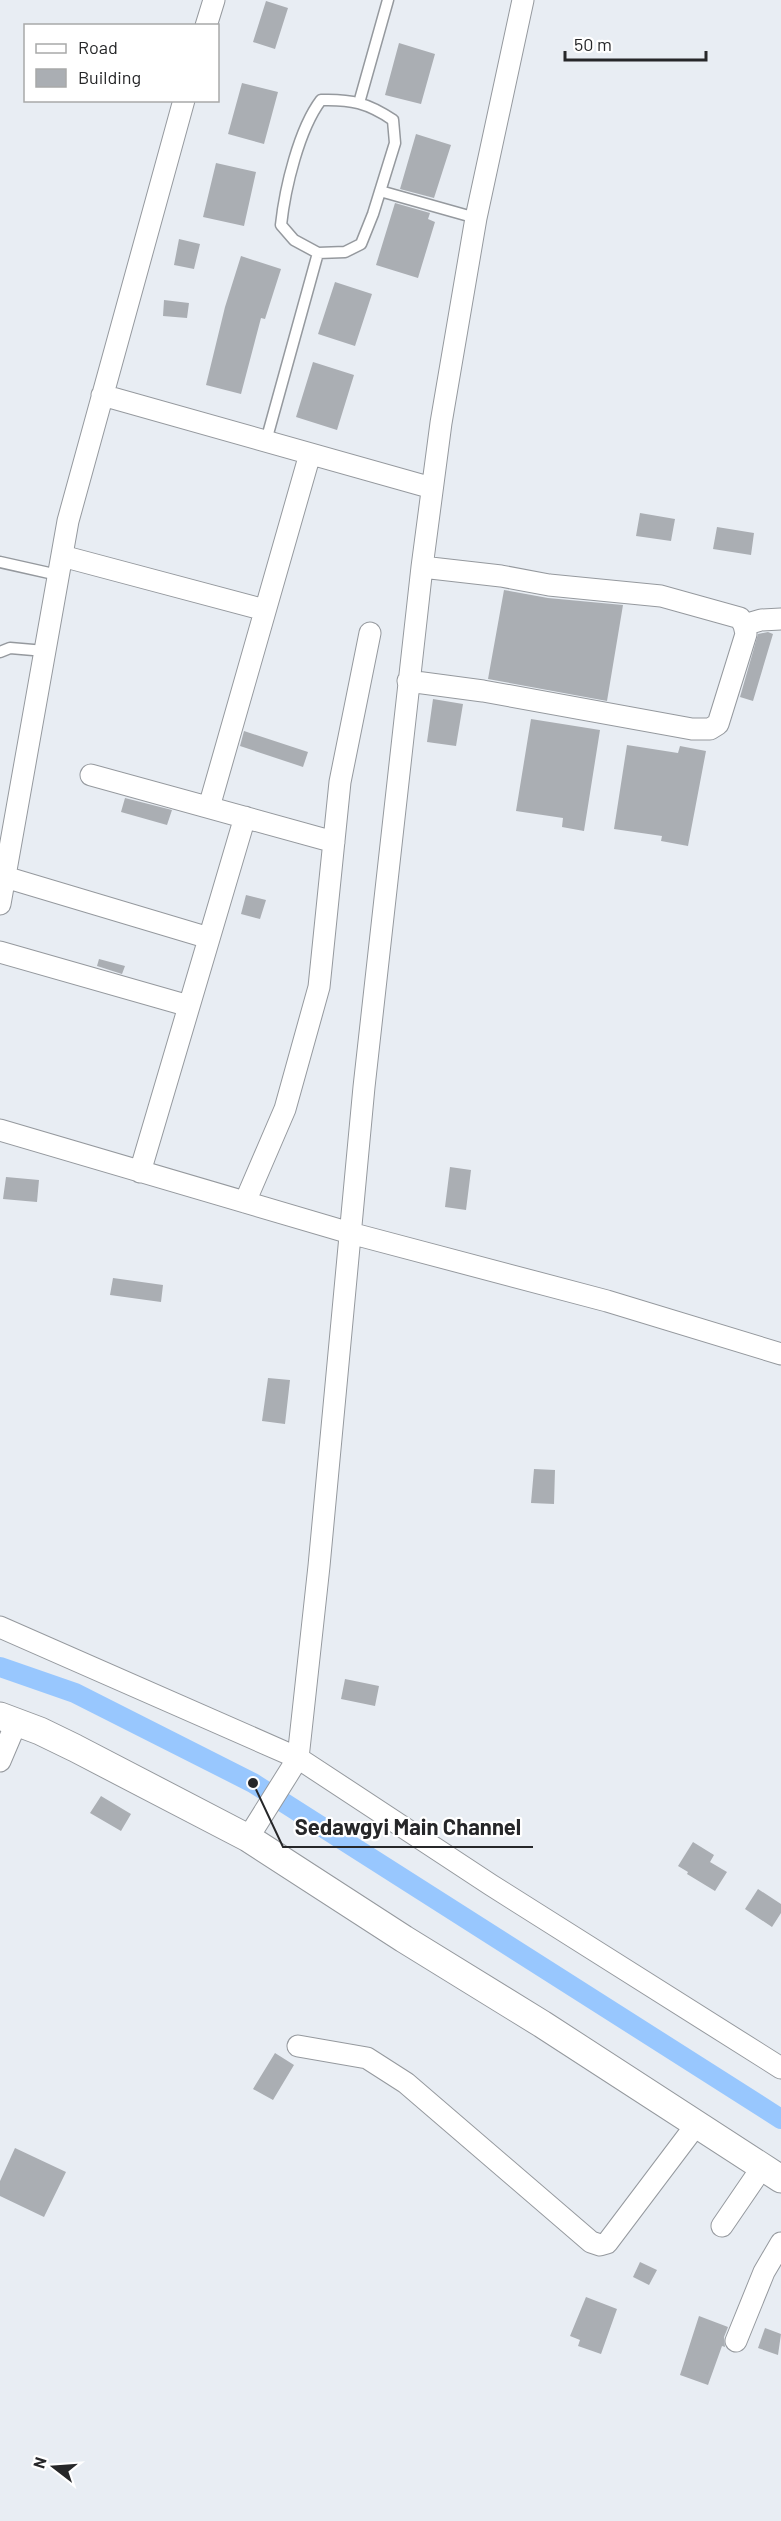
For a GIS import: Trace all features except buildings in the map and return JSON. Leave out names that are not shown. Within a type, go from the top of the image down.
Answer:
[{"type":"street","points":[[207,24],[214,0]]},
{"type":"street","points":[[253,1829],[298,1758],[319,1566],[365,1076],[408,681],[432,488],[476,218],[523,0]]},
{"type":"street","points":[[0,904],[68,521],[183,102]]},
{"type":"street","points":[[102,395],[432,488]]},
{"type":"street","points":[[209,807],[310,454]]},
{"type":"street","points":[[60,566],[265,610]]},
{"type":"street","points":[[408,681],[483,691],[692,729],[710,729],[718,724],[746,634],[740,618],[661,596],[549,585],[501,576],[422,567]]},
{"type":"street","points":[[744,625],[781,618]]},
{"type":"street","points":[[245,1202],[285,1109],[319,987],[340,782],[370,633]]},
{"type":"street","points":[[91,774],[334,842]]},
{"type":"street","points":[[140,1172],[245,817]]},
{"type":"street","points":[[5,877],[209,938]]},
{"type":"street","points":[[0,952],[189,1006]]},
{"type":"street","points":[[0,1130],[350,1233],[607,1301],[781,1354]]},
{"type":"street","points":[[0,1627],[298,1758],[491,1885],[781,2068]]},
{"type":"street","points":[[0,1761],[9,1718],[147,1784],[253,1829],[404,1939],[542,2024],[772,2172],[722,2226]]},
{"type":"street","points":[[298,2046],[356,2056],[378,2064],[406,2084],[591,2242],[600,2245],[607,2243],[696,2125]]},
{"type":"street","points":[[736,2341],[764,2272],[781,2243]]},
{"type":"lane","points":[[359,103],[388,0]]},
{"type":"lane","points":[[339,99],[359,103],[373,106],[393,120],[395,143],[361,243],[345,252],[318,253],[294,240],[281,225],[284,197],[310,115],[321,100],[339,99]]},
{"type":"lane","points":[[380,191],[476,218]]},
{"type":"lane","points":[[266,441],[318,253]]},
{"type":"lane","points":[[0,562],[60,566]]},
{"type":"lane","points":[[0,652],[10,648],[45,651]]},
{"type":"waterway","points":[[0,1667],[75,1693],[253,1783],[781,2119]]},
{"type":"place","name":"Sedawgyi Main Channel","points":[[253,1783]]}]
